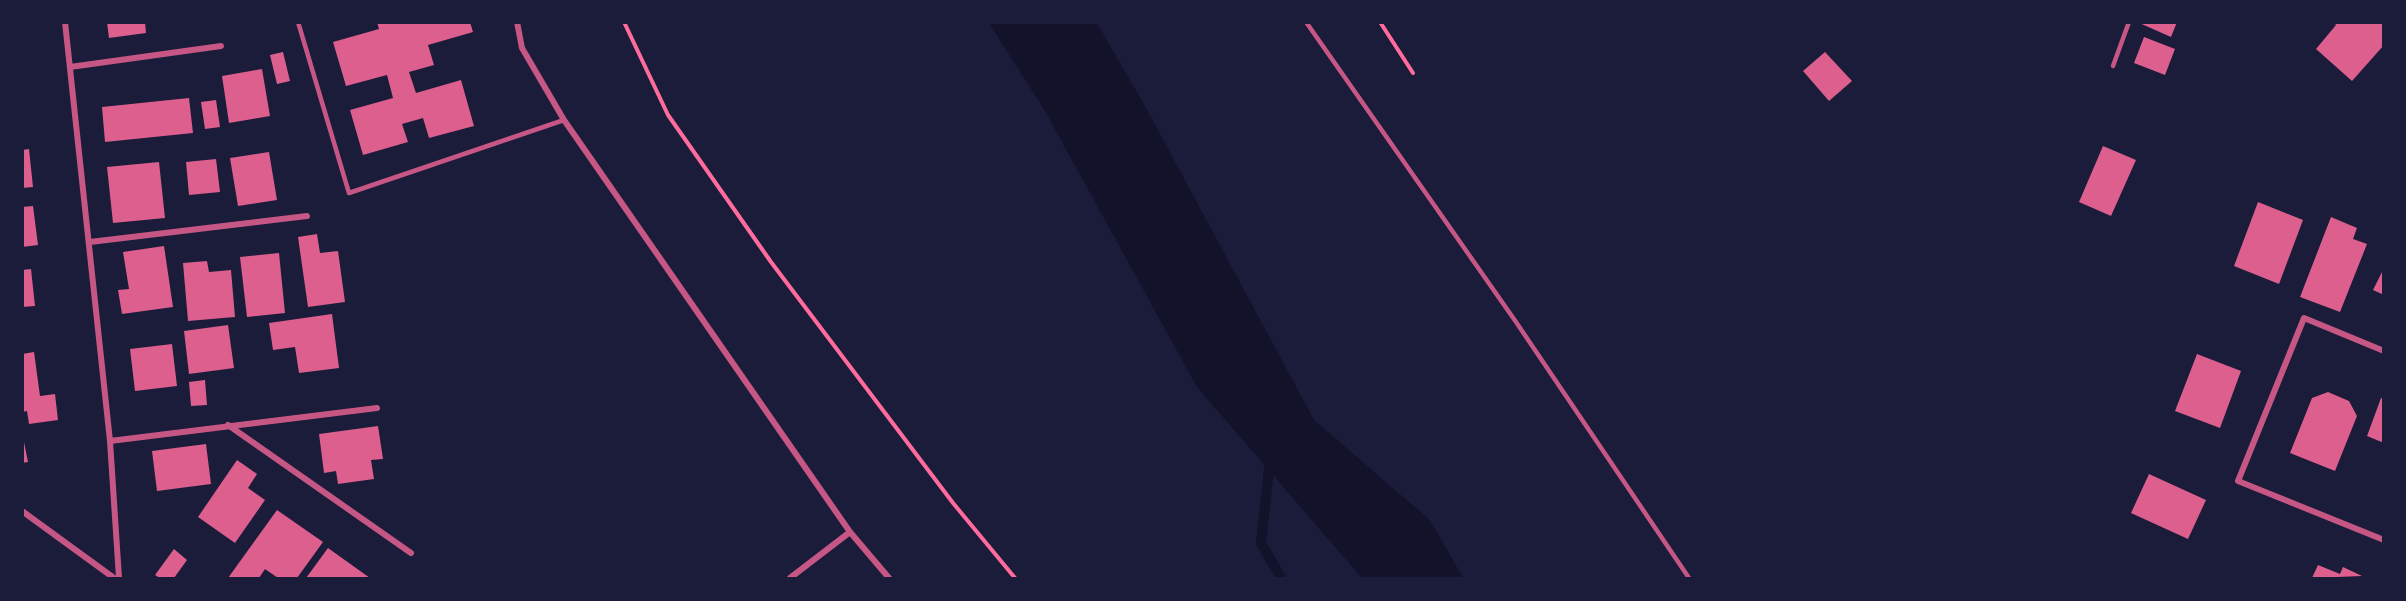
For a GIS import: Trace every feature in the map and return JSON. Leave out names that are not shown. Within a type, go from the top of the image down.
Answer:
[{"type":"street","points":[[65,22],[110,441],[117,579]]},
{"type":"street","points":[[517,22],[522,48],[564,120],[850,532],[889,579]]},
{"type":"street","points":[[70,67],[221,46]]},
{"type":"street","points":[[90,242],[307,216]]},
{"type":"street","points":[[2384,351],[2304,318],[2238,481],[2384,540]]},
{"type":"street","points":[[110,441],[377,408]]},
{"type":"street","points":[[228,425],[411,553]]},
{"type":"street","points":[[22,512],[117,579]]},
{"type":"street","points":[[790,579],[850,532]]},
{"type":"lane","points":[[298,22],[349,193],[564,120]]},
{"type":"lane","points":[[1306,22],[1516,322],[1689,579]]},
{"type":"lane","points":[[2113,66],[2130,22]]},
{"type":"path","points":[[624,22],[668,115],[730,203],[952,503],[1015,579]]},
{"type":"path","points":[[1380,22],[1413,73]]},
{"type":"shaded area","points":[[989,23],[1097,23],[1146,108],[1314,420],[1430,520],[1463,578],[1362,578],[1197,387],[1045,111]]},
{"type":"building","points":[[107,22],[145,22],[146,33],[109,38]]},
{"type":"building","points":[[377,22],[470,22],[473,32],[428,45],[434,65],[409,72],[416,93],[461,80],[474,126],[429,138],[423,118],[402,124],[408,142],[363,155],[350,110],[393,98],[387,75],[346,86],[333,42],[379,29]]},
{"type":"building","points":[[2137,22],[2177,22],[2171,37]]},
{"type":"building","points":[[2333,22],[2384,22],[2384,45],[2352,81],[2316,49],[2336,25]]},
{"type":"building","points":[[2144,37],[2175,49],[2165,75],[2134,63]]},
{"type":"building","points":[[283,52],[290,81],[277,84],[270,55]]},
{"type":"building","points":[[1825,52],[1852,81],[1829,101],[1803,71]]},
{"type":"building","points":[[262,69],[270,116],[229,123],[222,76]]},
{"type":"building","points":[[189,98],[193,133],[105,142],[102,107]]},
{"type":"building","points":[[216,100],[220,127],[205,129],[201,102]]},
{"type":"building","points":[[2103,146],[2136,160],[2111,216],[2079,202]]},
{"type":"building","points":[[29,149],[33,187],[22,188],[22,150]]},
{"type":"building","points":[[269,152],[277,200],[238,206],[230,158]]},
{"type":"building","points":[[216,159],[220,192],[189,195],[186,162]]},
{"type":"building","points":[[159,162],[165,218],[113,223],[107,167]]},
{"type":"building","points":[[2258,202],[2303,220],[2279,284],[2234,266]]},
{"type":"building","points":[[33,206],[38,245],[22,247],[22,207]]},
{"type":"building","points":[[2331,217],[2357,228],[2353,239],[2367,244],[2340,312],[2300,297]]},
{"type":"building","points":[[317,234],[320,253],[338,251],[345,302],[308,307],[298,237]]},
{"type":"building","points":[[164,246],[173,307],[122,314],[118,290],[129,289],[123,252]]},
{"type":"building","points":[[279,253],[285,313],[247,317],[240,257]]},
{"type":"building","points":[[207,261],[209,272],[231,270],[235,317],[188,321],[183,263]]},
{"type":"building","points":[[2384,268],[2384,295],[2373,290]]},
{"type":"building","points":[[31,269],[35,306],[22,307],[22,270]]},
{"type":"building","points":[[332,314],[339,368],[299,373],[295,347],[273,350],[269,323]]},
{"type":"building","points":[[228,325],[234,368],[189,374],[184,331]]},
{"type":"building","points":[[172,344],[177,386],[135,391],[130,349]]},
{"type":"building","points":[[34,352],[40,396],[55,394],[58,420],[29,424],[27,411],[22,412],[22,354]]},
{"type":"building","points":[[2197,354],[2241,371],[2220,428],[2175,411]]},
{"type":"building","points":[[205,380],[207,405],[191,406],[189,382]]},
{"type":"building","points":[[2328,392],[2349,401],[2357,416],[2335,471],[2290,453],[2312,398]]},
{"type":"building","points":[[2381,398],[2384,399],[2384,443],[2367,436]]},
{"type":"building","points":[[378,426],[383,459],[371,460],[374,479],[338,484],[336,471],[324,473],[319,434]]},
{"type":"building","points":[[22,432],[28,462],[22,463]]},
{"type":"building","points":[[206,444],[211,484],[157,491],[152,451]]},
{"type":"building","points":[[237,460],[257,474],[248,488],[265,500],[235,543],[198,517]]},
{"type":"building","points":[[2149,474],[2206,500],[2188,539],[2131,513]]},
{"type":"building","points":[[277,510],[323,542],[297,578],[278,578],[265,569],[259,578],[228,578]]},
{"type":"building","points":[[328,548],[370,578],[306,578]]},
{"type":"building","points":[[174,549],[187,560],[174,578],[160,578],[155,575]]},
{"type":"building","points":[[2318,565],[2340,574],[2343,567],[2362,576],[2312,578]]},
{"type":"waterway","points":[[1270,459],[1261,543],[1281,578]]}]
